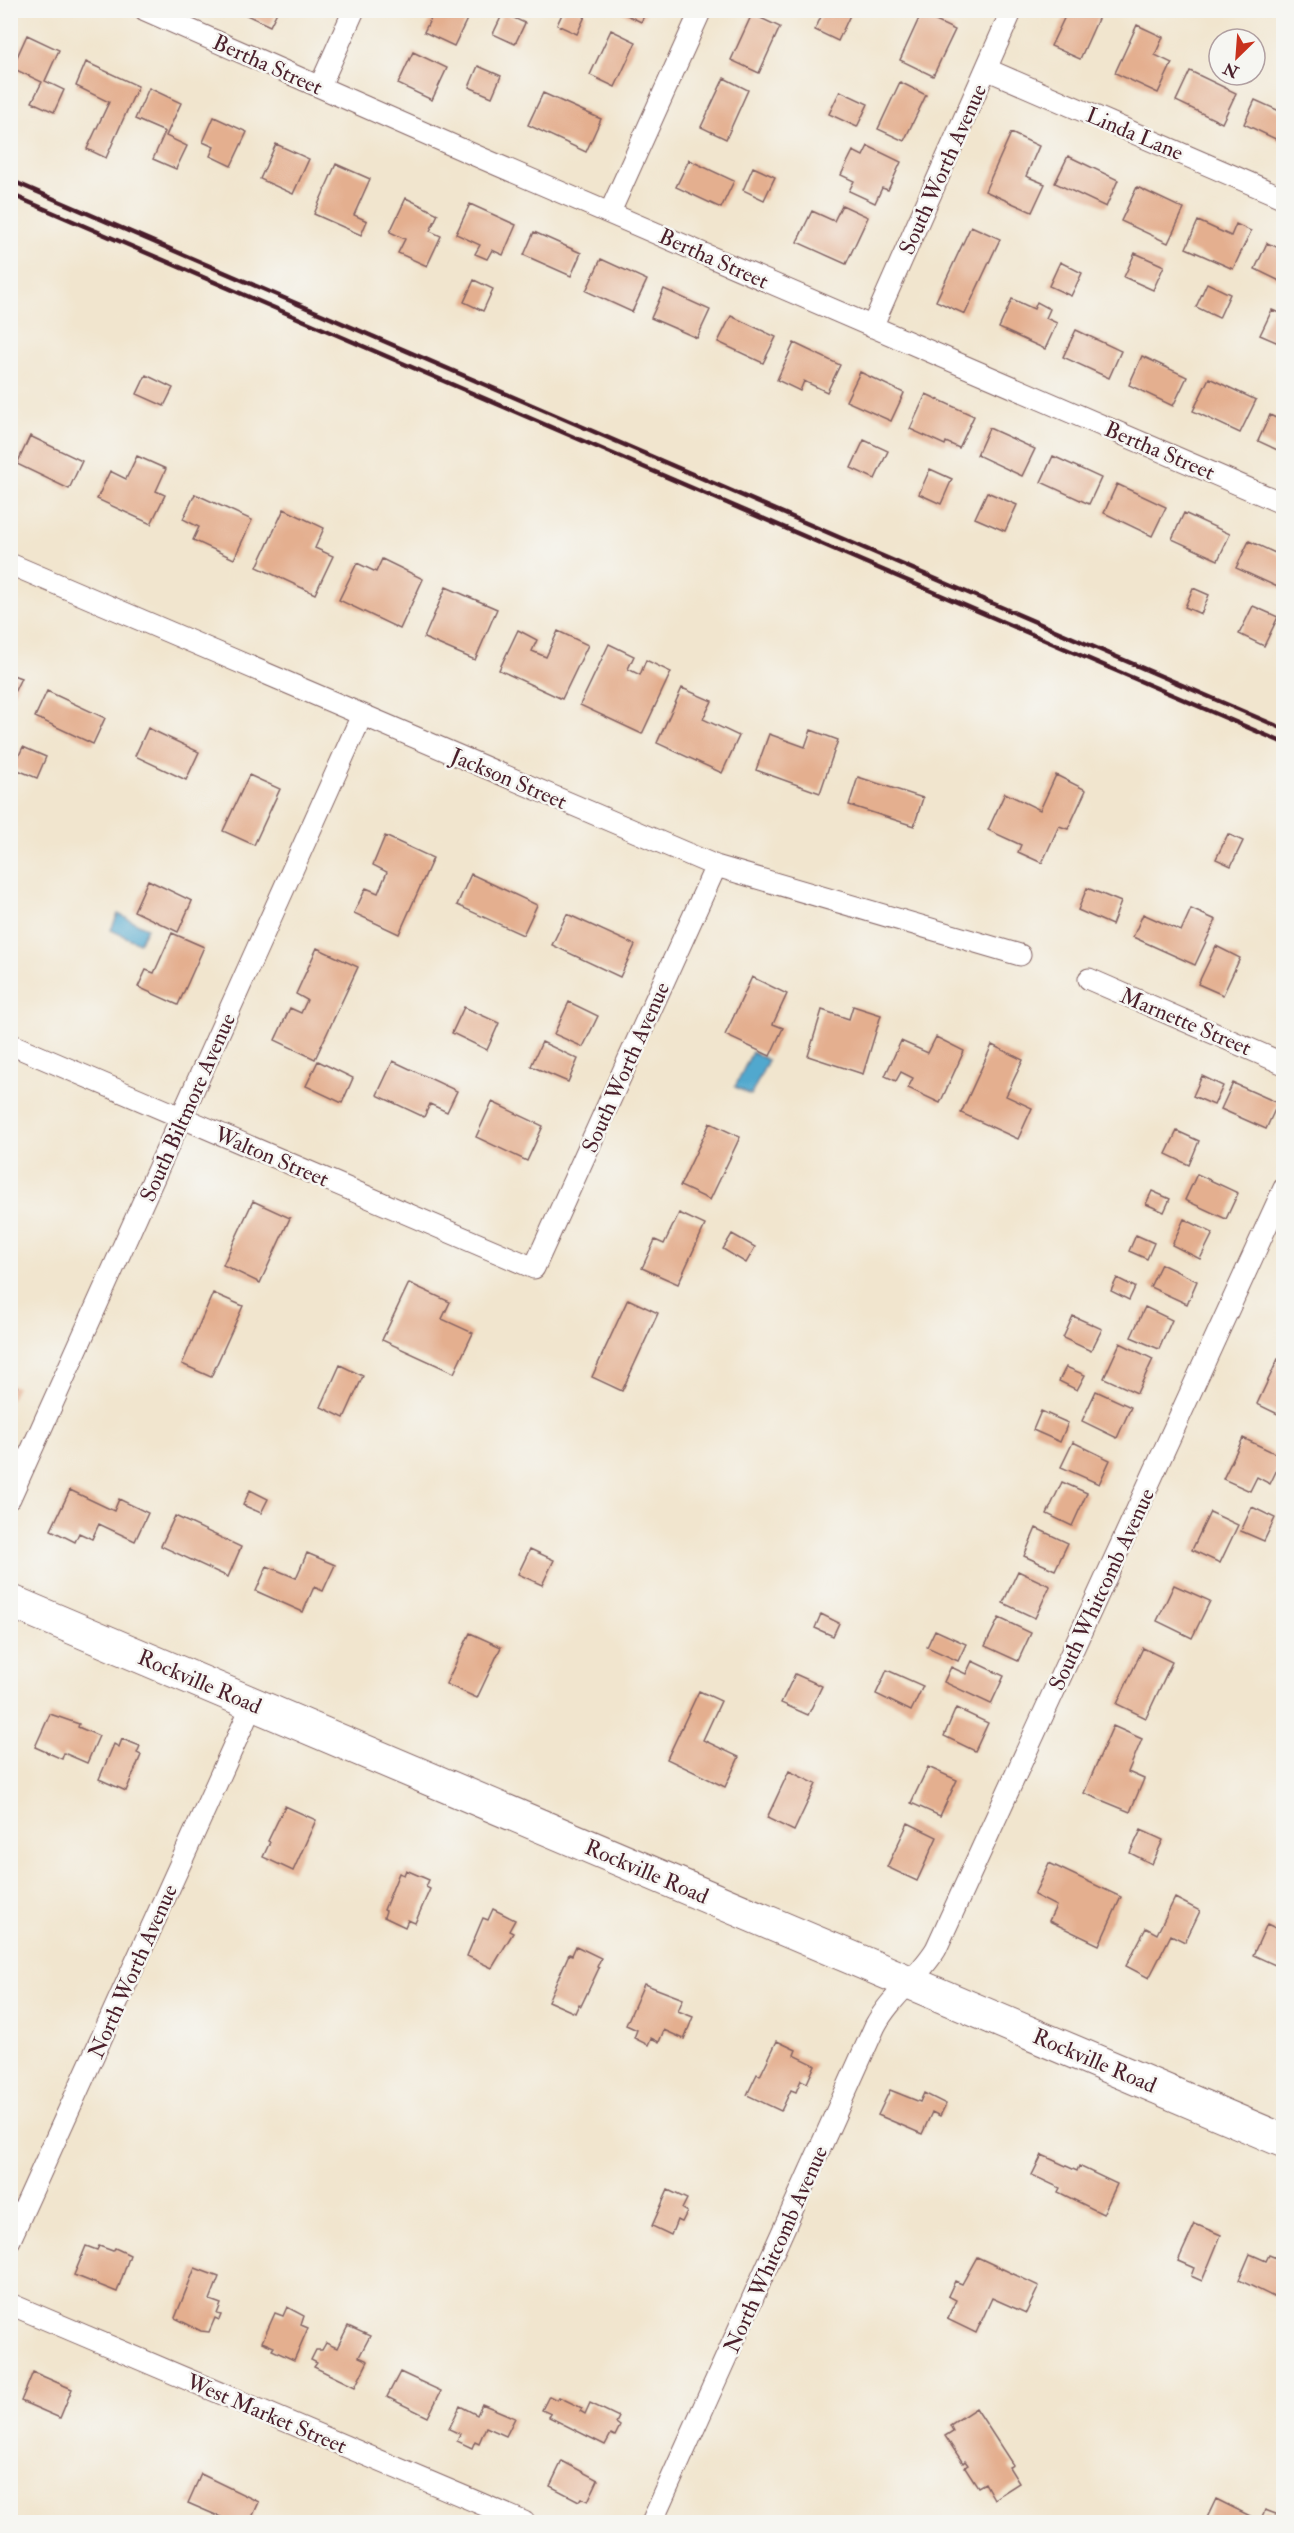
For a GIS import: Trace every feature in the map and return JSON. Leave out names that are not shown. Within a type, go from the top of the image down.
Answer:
[{"type":"main road","name":"Rockville Road","points":[[10,1601],[1284,2141]]},
{"type":"street","name":"Bertha Street","points":[[145,10],[1284,504]]},
{"type":"street","points":[[320,86],[354,10]]},
{"type":"street","points":[[610,212],[701,10]]},
{"type":"street","name":"South Worth Avenue","points":[[872,327],[1012,10]]},
{"type":"street","name":"Linda Lane","points":[[986,69],[1284,198]]},
{"type":"street","name":"Jackson Street","points":[[10,564],[716,866],[1020,955]]},
{"type":"street","name":"South Biltmore Avenue","points":[[10,1498],[362,715]]},
{"type":"street","name":"South Worth Avenue","points":[[534,1268],[716,866]]},
{"type":"street","name":"Marnette Street","points":[[1089,979],[1284,1064]]},
{"type":"street","name":"Walton Street","points":[[10,1044],[534,1268]]},
{"type":"street","name":"South Whitcomb Avenue","points":[[908,1982],[926,1965],[936,1948],[1284,1188]]},
{"type":"street","name":"North Worth Avenue","points":[[10,2240],[253,1703]]},
{"type":"street","name":"North Whitcomb Avenue","points":[[652,2523],[875,2026],[885,2009],[908,1982]]},
{"type":"street","name":"West Market Street","points":[[10,2304],[524,2523]]},
{"type":"water","points":[[118,914],[147,928],[139,943],[111,930]]},
{"type":"water","points":[[752,1052],[768,1060],[751,1095],[735,1087]]},
{"type":"building","points":[[236,10],[278,10],[270,26]]},
{"type":"building","points":[[435,10],[460,10],[469,15],[454,46],[424,32]]},
{"type":"building","points":[[564,10],[578,10],[586,14],[577,34],[557,25]]},
{"type":"building","points":[[617,10],[647,10],[641,22]]},
{"type":"building","points":[[824,10],[840,10],[850,15],[838,41],[815,30]]},
{"type":"building","points":[[1068,10],[1102,10],[1080,59],[1051,46]]},
{"type":"building","points":[[503,13],[525,23],[515,44],[493,34]]},
{"type":"building","points":[[752,14],[780,27],[759,73],[731,60]]},
{"type":"building","points":[[921,14],[955,30],[933,76],[900,60]]},
{"type":"building","points":[[1137,25],[1163,37],[1155,55],[1172,63],[1158,93],[1115,73]]},
{"type":"building","points":[[611,30],[636,42],[615,87],[590,75]]},
{"type":"building","points":[[27,35],[59,50],[45,81],[64,90],[54,112],[32,102],[42,82],[12,68]]},
{"type":"building","points":[[413,52],[447,68],[432,100],[398,84]]},
{"type":"building","points":[[86,62],[138,86],[106,158],[87,149],[109,102],[76,86]]},
{"type":"building","points":[[478,66],[501,76],[492,97],[469,87]]},
{"type":"building","points":[[1190,71],[1207,79],[1207,87],[1223,87],[1236,93],[1222,123],[1176,101]]},
{"type":"building","points":[[724,78],[748,90],[726,139],[701,127]]},
{"type":"building","points":[[900,82],[926,95],[904,141],[878,129]]},
{"type":"building","points":[[149,88],[181,103],[166,136],[187,146],[176,169],[153,159],[165,132],[135,119]]},
{"type":"building","points":[[840,91],[868,104],[857,127],[829,114]]},
{"type":"building","points":[[543,93],[601,119],[586,152],[528,125]]},
{"type":"building","points":[[1255,100],[1284,113],[1284,143],[1244,124]]},
{"type":"building","points":[[214,117],[247,132],[231,166],[210,156],[214,147],[203,142]]},
{"type":"building","points":[[1011,133],[1039,146],[1026,176],[1045,184],[1032,212],[985,191]]},
{"type":"building","points":[[276,144],[309,159],[293,194],[260,179]]},
{"type":"building","points":[[868,146],[901,162],[888,190],[882,188],[875,203],[849,191],[854,181],[841,175],[853,151],[863,156]]},
{"type":"building","points":[[1068,156],[1118,180],[1106,207],[1055,183]]},
{"type":"building","points":[[689,160],[734,181],[721,208],[676,187]]},
{"type":"building","points":[[336,164],[370,179],[354,215],[367,221],[361,235],[314,214]]},
{"type":"building","points":[[753,167],[775,177],[764,200],[743,190]]},
{"type":"building","points":[[1137,187],[1184,209],[1168,243],[1121,221]]},
{"type":"building","points":[[406,198],[438,214],[430,231],[441,236],[427,266],[398,253],[405,239],[390,232]]},
{"type":"building","points":[[470,204],[516,225],[503,255],[492,250],[487,259],[475,254],[480,245],[456,234]]},
{"type":"building","points":[[842,205],[868,217],[846,264],[797,242],[812,211],[834,221]]},
{"type":"building","points":[[1198,221],[1231,236],[1236,224],[1251,231],[1233,269],[1186,248]]},
{"type":"building","points":[[971,226],[1000,239],[965,314],[936,301]]},
{"type":"building","points":[[534,232],[581,253],[571,276],[524,255]]},
{"type":"building","points":[[1267,243],[1284,250],[1284,283],[1255,269]]},
{"type":"building","points":[[1135,253],[1164,266],[1153,290],[1124,277]]},
{"type":"building","points":[[601,259],[647,280],[632,312],[586,291]]},
{"type":"building","points":[[1060,262],[1082,273],[1071,296],[1049,286]]},
{"type":"building","points":[[474,280],[493,289],[483,311],[464,302]]},
{"type":"building","points":[[1207,283],[1230,294],[1219,318],[1196,307]]},
{"type":"building","points":[[664,289],[710,310],[697,338],[651,318]]},
{"type":"building","points":[[1012,299],[1034,309],[1037,302],[1050,309],[1046,318],[1057,323],[1045,349],[999,328]]},
{"type":"building","points":[[1272,310],[1284,315],[1283,345],[1260,335]]},
{"type":"building","points":[[731,316],[776,337],[763,363],[718,342]]},
{"type":"building","points":[[1076,330],[1121,351],[1109,378],[1063,357]]},
{"type":"building","points":[[794,343],[840,365],[827,392],[804,381],[800,391],[777,380]]},
{"type":"building","points":[[1142,356],[1187,377],[1173,406],[1129,385]]},
{"type":"building","points":[[860,372],[904,393],[891,421],[846,401]]},
{"type":"building","points":[[146,375],[173,388],[164,406],[137,394]]},
{"type":"building","points":[[1209,378],[1256,400],[1240,433],[1193,411]]},
{"type":"building","points":[[926,394],[974,416],[959,448],[946,442],[945,445],[910,429]]},
{"type":"building","points":[[1270,415],[1284,422],[1284,453],[1258,441]]},
{"type":"building","points":[[989,428],[1035,449],[1022,476],[977,455]]},
{"type":"building","points":[[30,436],[82,461],[69,489],[17,464]]},
{"type":"building","points":[[864,440],[888,451],[875,479],[851,468]]},
{"type":"building","points":[[137,456],[166,469],[156,491],[165,495],[151,524],[97,499],[110,471],[126,479]]},
{"type":"building","points":[[1053,456],[1101,478],[1089,504],[1041,482]]},
{"type":"building","points":[[930,469],[952,479],[941,504],[919,494]]},
{"type":"building","points":[[1117,484],[1166,507],[1152,536],[1104,513]]},
{"type":"building","points":[[987,492],[1017,505],[1005,531],[975,518]]},
{"type":"building","points":[[195,494],[252,520],[234,559],[193,540],[199,527],[183,519]]},
{"type":"building","points":[[284,509],[324,528],[315,548],[333,556],[315,594],[257,567]]},
{"type":"building","points":[[1184,513],[1230,534],[1218,560],[1172,539]]},
{"type":"building","points":[[1249,541],[1284,557],[1282,589],[1236,568]]},
{"type":"building","points":[[382,559],[423,579],[400,629],[339,600],[357,563],[376,572]]},
{"type":"building","points":[[446,587],[497,609],[475,660],[424,638]]},
{"type":"building","points":[[1193,588],[1209,595],[1201,614],[1185,607]]},
{"type":"building","points":[[1253,606],[1278,617],[1264,646],[1239,634]]},
{"type":"building","points":[[518,630],[537,640],[532,651],[546,657],[558,631],[588,645],[562,699],[499,670]]},
{"type":"building","points":[[609,644],[634,656],[628,669],[640,675],[646,660],[671,672],[642,734],[580,705]]},
{"type":"building","points":[[10,674],[21,678],[10,701]]},
{"type":"building","points":[[682,688],[712,701],[703,719],[739,736],[722,773],[657,743]]},
{"type":"building","points":[[47,691],[105,718],[93,744],[35,717]]},
{"type":"building","points":[[148,728],[199,752],[186,780],[135,756]]},
{"type":"building","points":[[811,730],[838,740],[820,793],[756,770],[769,734],[805,747]]},
{"type":"building","points":[[23,747],[46,757],[37,778],[13,768]]},
{"type":"building","points":[[249,775],[280,789],[254,845],[223,831]]},
{"type":"building","points":[[1056,775],[1086,790],[1068,829],[1059,826],[1042,863],[1018,852],[1021,845],[988,830],[1005,793],[1040,810]]},
{"type":"building","points":[[858,777],[923,798],[914,826],[849,805]]},
{"type":"building","points":[[1228,834],[1243,841],[1231,866],[1216,859]]},
{"type":"building","points":[[385,836],[433,858],[399,934],[354,913],[366,888],[378,893],[387,872],[373,865]]},
{"type":"building","points":[[471,874],[537,905],[523,935],[457,905]]},
{"type":"building","points":[[148,880],[192,901],[178,932],[134,911]]},
{"type":"building","points":[[1087,888],[1121,902],[1112,925],[1078,910]]},
{"type":"building","points":[[1191,909],[1216,920],[1195,965],[1133,937],[1143,914],[1181,931]]},
{"type":"building","points":[[567,914],[635,945],[620,977],[552,945]]},
{"type":"building","points":[[172,933],[204,947],[178,1005],[138,987],[146,970],[154,973]]},
{"type":"building","points":[[1216,946],[1240,958],[1223,995],[1198,984]]},
{"type":"building","points":[[317,948],[358,967],[315,1059],[275,1040],[290,1008],[301,1013],[307,1000],[296,994]]},
{"type":"building","points":[[752,977],[787,994],[773,1024],[783,1028],[770,1056],[725,1035]]},
{"type":"building","points":[[569,1002],[598,1016],[583,1047],[554,1034]]},
{"type":"building","points":[[853,1006],[881,1015],[863,1074],[808,1056],[822,1010],[849,1019]]},
{"type":"building","points":[[464,1007],[499,1023],[487,1050],[452,1033]]},
{"type":"building","points":[[936,1037],[964,1051],[940,1103],[908,1088],[913,1078],[901,1072],[896,1081],[885,1076],[901,1041],[928,1053]]},
{"type":"building","points":[[542,1042],[578,1059],[568,1082],[531,1066]]},
{"type":"building","points":[[992,1045],[1023,1060],[1006,1096],[1032,1108],[1018,1139],[961,1113]]},
{"type":"building","points":[[318,1061],[353,1078],[342,1103],[306,1086]]},
{"type":"building","points":[[393,1061],[457,1091],[447,1112],[430,1104],[424,1117],[377,1095]]},
{"type":"building","points":[[1202,1076],[1223,1086],[1214,1105],[1193,1096]]},
{"type":"building","points":[[1233,1083],[1278,1103],[1266,1129],[1221,1109]]},
{"type":"building","points":[[492,1102],[543,1126],[527,1161],[476,1137]]},
{"type":"building","points":[[710,1123],[740,1137],[710,1200],[680,1186]]},
{"type":"building","points":[[1177,1131],[1199,1141],[1189,1165],[1166,1154]]},
{"type":"building","points":[[1197,1174],[1238,1193],[1226,1219],[1185,1200]]},
{"type":"building","points":[[1152,1191],[1170,1199],[1164,1212],[1146,1204]]},
{"type":"building","points":[[253,1201],[290,1218],[260,1283],[223,1265]]},
{"type":"building","points":[[679,1213],[705,1225],[678,1284],[642,1268],[655,1240],[664,1244]]},
{"type":"building","points":[[1184,1219],[1213,1233],[1200,1259],[1172,1245]]},
{"type":"building","points":[[732,1234],[755,1247],[746,1263],[723,1249]]},
{"type":"building","points":[[1136,1235],[1154,1243],[1147,1259],[1129,1251]]},
{"type":"building","points":[[1161,1264],[1197,1281],[1187,1304],[1150,1287]]},
{"type":"building","points":[[1117,1278],[1135,1287],[1129,1300],[1111,1291]]},
{"type":"building","points":[[409,1283],[450,1302],[442,1319],[473,1333],[454,1373],[382,1340]]},
{"type":"building","points":[[213,1293],[243,1306],[211,1377],[182,1364]]},
{"type":"building","points":[[628,1299],[658,1313],[622,1391],[592,1377]]},
{"type":"building","points":[[1145,1307],[1172,1320],[1159,1349],[1131,1337]]},
{"type":"building","points":[[1073,1316],[1102,1329],[1091,1351],[1063,1338]]},
{"type":"building","points":[[1120,1343],[1153,1359],[1137,1393],[1104,1378]]},
{"type":"building","points":[[1278,1359],[1284,1361],[1282,1416],[1257,1404]]},
{"type":"building","points":[[340,1365],[363,1376],[344,1418],[321,1407]]},
{"type":"building","points":[[1066,1367],[1085,1375],[1077,1390],[1059,1381]]},
{"type":"building","points":[[10,1384],[17,1387],[10,1401]]},
{"type":"building","points":[[1096,1391],[1131,1407],[1117,1438],[1082,1421]]},
{"type":"building","points":[[1041,1411],[1068,1423],[1060,1442],[1033,1430]]},
{"type":"building","points":[[1243,1438],[1283,1457],[1270,1484],[1257,1477],[1250,1491],[1223,1479]]},
{"type":"building","points":[[1073,1442],[1110,1460],[1099,1484],[1061,1467]]},
{"type":"building","points":[[1062,1482],[1087,1493],[1072,1526],[1047,1514]]},
{"type":"building","points":[[70,1490],[114,1511],[119,1499],[148,1513],[135,1541],[99,1524],[92,1539],[79,1533],[75,1542],[51,1530]]},
{"type":"building","points":[[250,1490],[268,1499],[261,1513],[243,1505]]},
{"type":"building","points":[[1252,1507],[1275,1518],[1264,1541],[1241,1531]]},
{"type":"building","points":[[1210,1512],[1238,1525],[1220,1563],[1192,1550]]},
{"type":"building","points":[[175,1516],[241,1547],[228,1577],[161,1546]]},
{"type":"building","points":[[1036,1528],[1068,1543],[1055,1570],[1024,1556]]},
{"type":"building","points":[[530,1549],[554,1560],[542,1585],[518,1574]]},
{"type":"building","points":[[307,1553],[335,1565],[323,1591],[314,1587],[303,1612],[256,1591],[267,1566],[296,1578]]},
{"type":"building","points":[[1018,1571],[1050,1586],[1035,1618],[1003,1603]]},
{"type":"building","points":[[1174,1585],[1210,1601],[1192,1638],[1157,1621]]},
{"type":"building","points":[[821,1614],[839,1623],[833,1636],[815,1628]]},
{"type":"building","points":[[999,1618],[1031,1633],[1018,1661],[985,1646]]},
{"type":"building","points":[[935,1630],[966,1644],[958,1661],[927,1647]]},
{"type":"building","points":[[470,1633],[501,1647],[477,1698],[446,1684]]},
{"type":"building","points":[[1143,1648],[1172,1662],[1146,1718],[1117,1704]]},
{"type":"building","points":[[972,1661],[1004,1676],[991,1704],[944,1682],[951,1667],[966,1674]]},
{"type":"building","points":[[887,1670],[923,1686],[911,1711],[876,1694]]},
{"type":"building","points":[[795,1674],[822,1686],[808,1715],[781,1703]]},
{"type":"building","points":[[699,1691],[721,1701],[703,1740],[739,1757],[725,1787],[667,1759]]},
{"type":"building","points":[[956,1708],[988,1723],[975,1751],[944,1736]]},
{"type":"building","points":[[50,1714],[79,1724],[78,1727],[99,1736],[87,1763],[64,1753],[62,1759],[35,1747]]},
{"type":"building","points":[[1113,1726],[1142,1739],[1128,1772],[1144,1779],[1130,1812],[1084,1793]]},
{"type":"building","points":[[122,1739],[140,1746],[137,1753],[141,1755],[126,1791],[99,1779],[114,1744],[119,1747]]},
{"type":"building","points":[[928,1767],[957,1780],[940,1816],[911,1803]]},
{"type":"building","points":[[789,1771],[816,1784],[794,1831],[767,1818]]},
{"type":"building","points":[[285,1806],[316,1820],[293,1871],[263,1857]]},
{"type":"building","points":[[908,1823],[937,1837],[917,1881],[887,1867]]},
{"type":"building","points":[[1141,1830],[1163,1840],[1152,1864],[1130,1853]]},
{"type":"building","points":[[1049,1863],[1121,1897],[1099,1945],[1049,1921],[1056,1906],[1034,1895]]},
{"type":"building","points":[[406,1870],[429,1880],[426,1887],[430,1889],[415,1923],[408,1920],[405,1927],[384,1917],[386,1911],[384,1910],[399,1873],[404,1875]]},
{"type":"building","points":[[1175,1898],[1200,1911],[1185,1942],[1171,1935],[1149,1978],[1126,1966],[1146,1928],[1157,1934]]},
{"type":"building","points":[[493,1909],[515,1920],[509,1931],[513,1933],[492,1968],[467,1956],[483,1918],[488,1920]]},
{"type":"building","points":[[1267,1924],[1284,1932],[1284,1969],[1253,1955]]},
{"type":"building","points":[[576,1946],[601,1958],[597,1967],[599,1968],[581,2006],[579,2004],[575,2013],[548,2001],[569,1954],[572,1955]]},
{"type":"building","points":[[644,1984],[683,1999],[678,2011],[693,2017],[684,2039],[664,2030],[659,2042],[651,2038],[648,2045],[634,2038],[637,2030],[626,2025]]},
{"type":"building","points":[[777,2041],[796,2050],[794,2055],[815,2065],[807,2083],[801,2080],[796,2092],[791,2090],[781,2111],[747,2095],[757,2074],[760,2076]]},
{"type":"building","points":[[890,2090],[920,2102],[924,2093],[946,2104],[940,2116],[932,2112],[922,2134],[878,2115]]},
{"type":"building","points":[[1042,2155],[1077,2171],[1079,2166],[1117,2184],[1103,2214],[1058,2192],[1060,2188],[1032,2175]]},
{"type":"building","points":[[668,2190],[687,2199],[682,2209],[687,2212],[682,2222],[677,2220],[671,2235],[652,2226]]},
{"type":"building","points":[[1195,2224],[1221,2235],[1202,2281],[1191,2276],[1194,2268],[1178,2261]]},
{"type":"building","points":[[86,2246],[97,2250],[99,2246],[113,2251],[115,2248],[130,2255],[117,2292],[74,2275]]},
{"type":"building","points":[[1250,2254],[1266,2261],[1269,2255],[1284,2261],[1282,2301],[1239,2280]]},
{"type":"building","points":[[977,2257],[1039,2286],[1026,2313],[992,2298],[976,2333],[947,2319],[956,2300],[948,2296],[955,2281],[962,2284]]},
{"type":"building","points":[[195,2268],[219,2277],[210,2300],[221,2304],[217,2314],[221,2315],[219,2320],[215,2318],[209,2332],[201,2331],[175,2318]]},
{"type":"building","points":[[287,2307],[304,2316],[301,2325],[308,2328],[294,2360],[272,2350],[274,2347],[262,2342],[275,2313],[283,2316]]},
{"type":"building","points":[[348,2326],[370,2336],[359,2357],[368,2361],[355,2387],[314,2367],[317,2363],[311,2360],[316,2350],[322,2350],[326,2343],[337,2348]]},
{"type":"building","points":[[33,2372],[72,2389],[60,2418],[21,2401]]},
{"type":"building","points":[[400,2372],[441,2391],[428,2417],[387,2397]]},
{"type":"building","points":[[549,2396],[557,2400],[559,2397],[582,2408],[580,2411],[585,2414],[590,2403],[619,2417],[616,2423],[620,2426],[615,2436],[611,2434],[605,2445],[549,2417],[551,2414],[542,2410]]},
{"type":"building","points":[[482,2404],[515,2418],[506,2436],[486,2427],[479,2443],[475,2441],[472,2448],[457,2441],[460,2434],[449,2429],[460,2406],[477,2415]]},
{"type":"building","points":[[976,2408],[1013,2465],[1009,2467],[1019,2483],[994,2499],[985,2483],[978,2487],[965,2467],[968,2465],[965,2461],[963,2463],[945,2436],[953,2431],[950,2425]]},
{"type":"building","points":[[562,2461],[598,2480],[588,2501],[581,2498],[579,2501],[550,2486]]},
{"type":"building","points":[[201,2474],[259,2502],[250,2522],[232,2522],[188,2503]]},
{"type":"building","points":[[1216,2499],[1260,2521],[1265,2510],[1284,2517],[1284,2522],[1205,2522]]},
{"type":"building","points":[[739,2517],[751,2522],[736,2522]]},
{"type":"railway","points":[[10,180],[1284,729]]},
{"type":"railway","points":[[10,194],[1284,743]]}]
